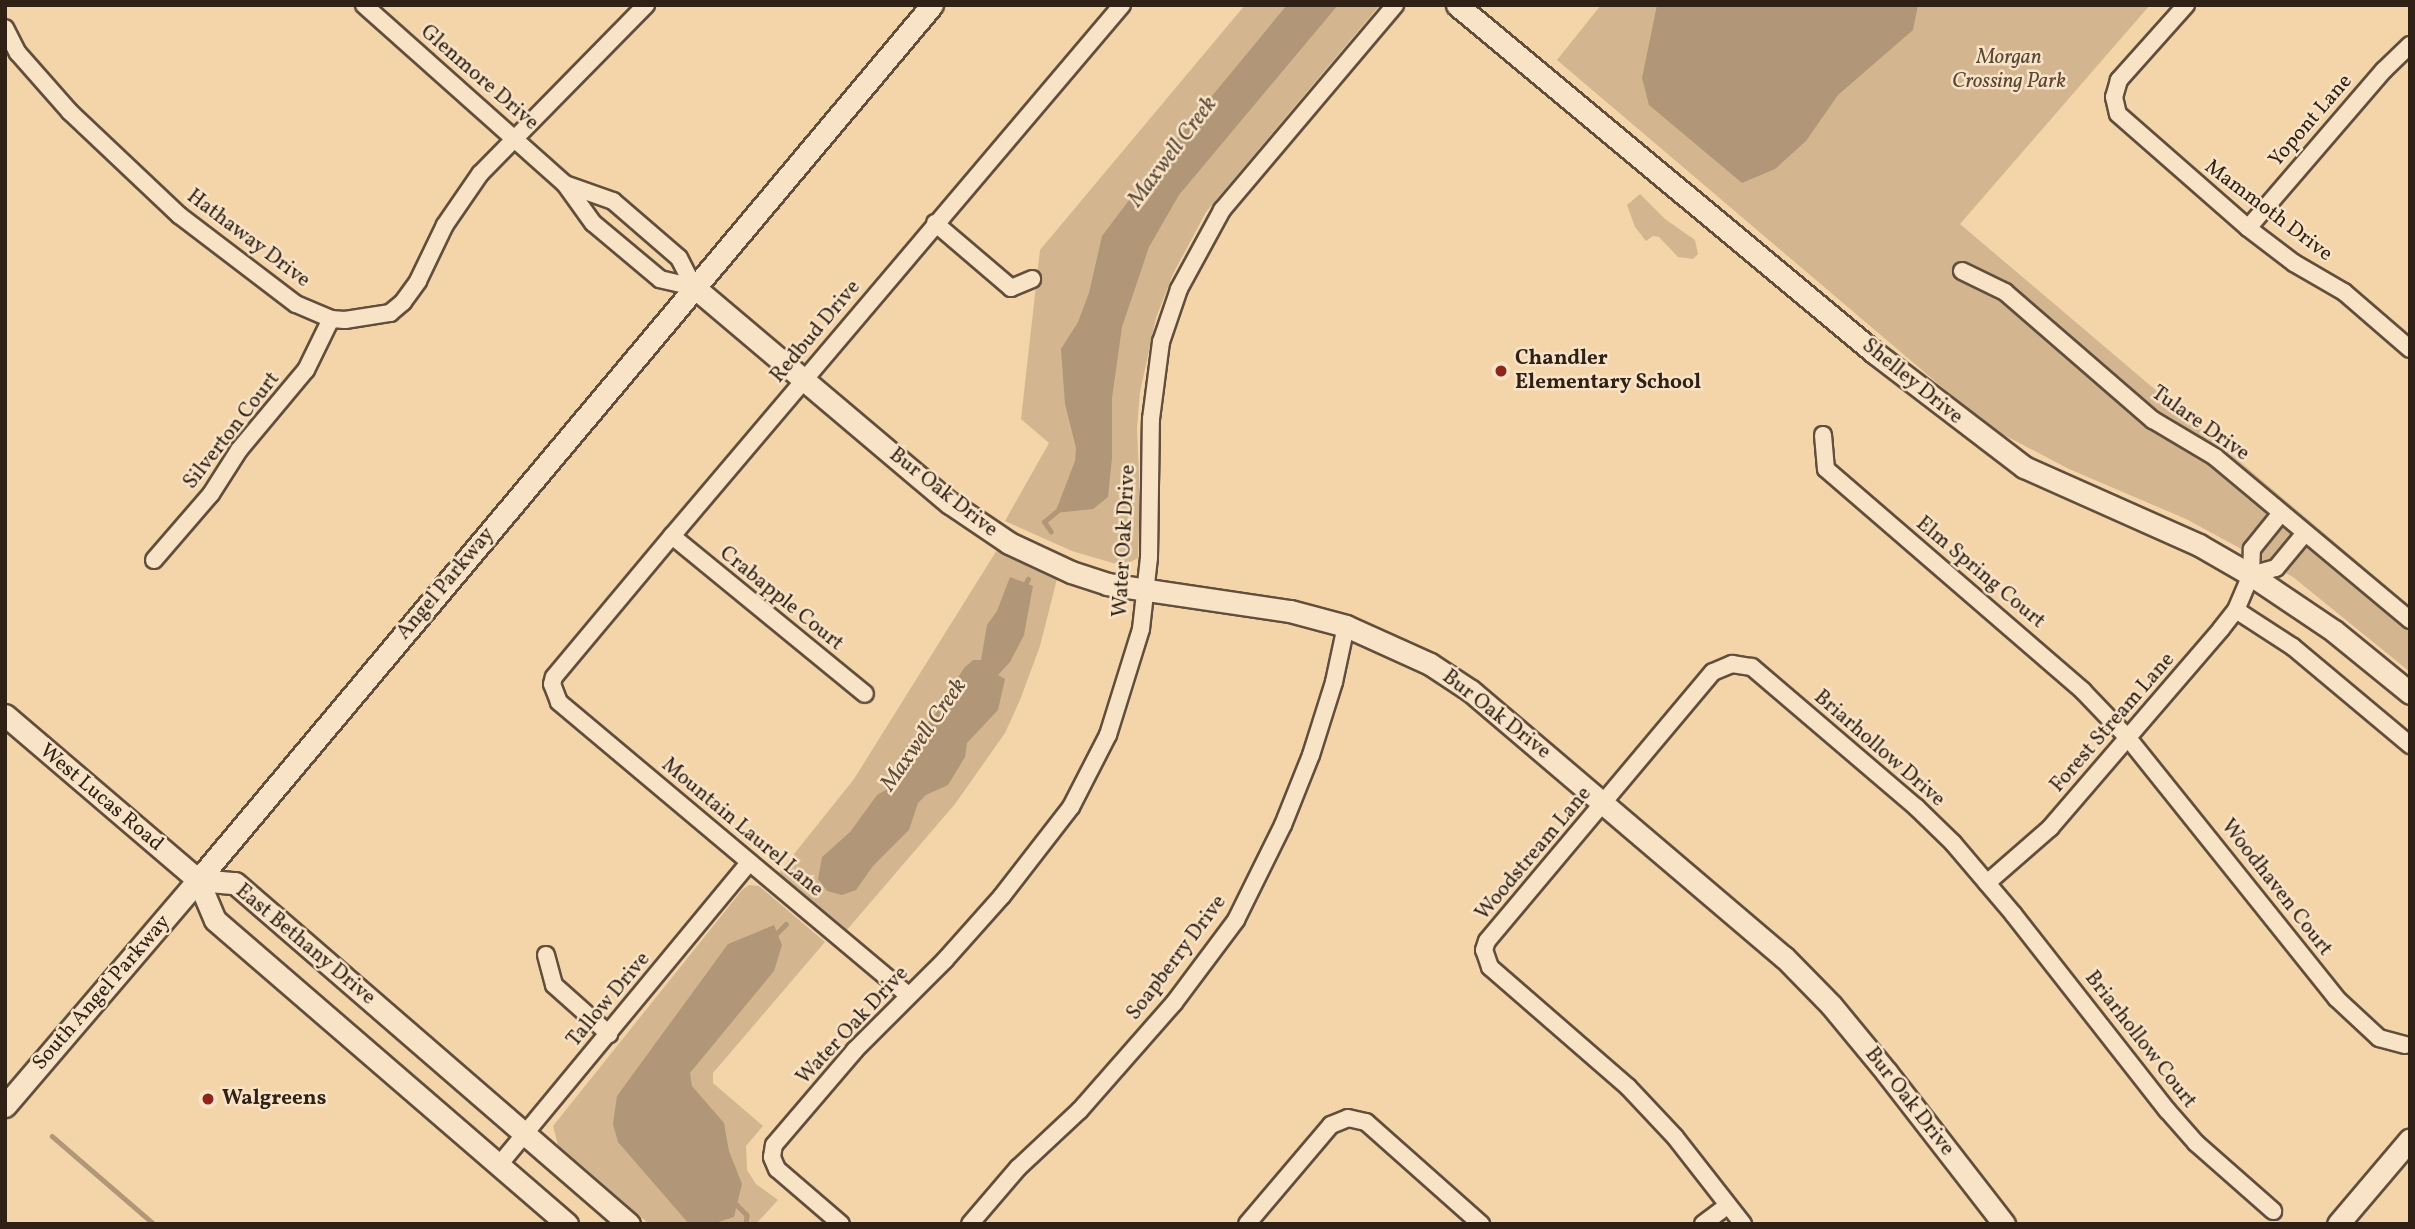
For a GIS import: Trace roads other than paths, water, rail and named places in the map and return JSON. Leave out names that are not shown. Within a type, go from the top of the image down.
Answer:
[{"type":"street","name":"Glenmore Drive","points":[[364,5],[565,184],[593,223],[660,279],[694,287]]},
{"type":"street","name":"Hathaway Drive","points":[[5,28],[18,53],[70,112],[179,215],[296,304],[331,319],[390,313],[403,302],[418,281],[445,225],[480,174],[646,5]]},
{"type":"street","name":"Angel Parkway","points":[[198,880],[932,5]]},
{"type":"street","name":"Redbud Drive","points":[[552,690],[554,677],[1122,5]]},
{"type":"street","name":"Water Oak Drive","points":[[841,1224],[777,1169],[772,1157],[774,1145],[855,1050],[1002,896],[1070,807],[1108,735],[1141,629],[1146,591],[1151,419],[1161,342],[1179,289],[1222,210],[1395,5]]},
{"type":"street","name":"Shelley Drive","points":[[1458,5],[1875,353],[2024,467],[2199,545],[2251,575],[2334,631],[2410,693]]},
{"type":"street","name":"Mammoth Drive","points":[[2186,5],[2119,80],[2114,97],[2118,114],[2248,228],[2294,263],[2344,292],[2410,349]]},
{"type":"street","name":"Yopont Lane","points":[[2248,228],[2384,70],[2410,45]]},
{"type":"street","name":"Glenmore Drive","points":[[565,184],[613,201],[679,258],[694,287]]},
{"type":"street","points":[[935,223],[1011,288],[1032,279]]},
{"type":"street","name":"Tulare Drive","points":[[1962,271],[2005,292],[2153,420],[2215,457],[2410,620]]},
{"type":"street","name":"Bur Oak Drive","points":[[694,287],[950,503],[1009,543],[1071,572],[1107,584],[1290,611],[1346,626],[1430,664],[1471,691],[1527,735],[1603,805],[1741,920],[1831,1005],[2004,1224]]},
{"type":"street","name":"Silverton Court","points":[[154,560],[203,505],[239,450],[306,370],[331,319]]},
{"type":"street","name":"Elm Spring Court","points":[[1823,435],[1826,469],[2026,639],[2128,738]]},
{"type":"street","name":"Forest Stream Lane","points":[[1987,883],[2050,828],[2236,610],[2251,575],[2252,549],[2281,513]]},
{"type":"street","points":[[2251,575],[2276,568],[2305,533]]},
{"type":"street","name":"Crabapple Court","points":[[672,536],[865,694]]},
{"type":"street","points":[[2236,610],[2293,647],[2410,745]]},
{"type":"street","name":"Soapberry Drive","points":[[970,1224],[1018,1168],[1080,1110],[1165,1013],[1236,920],[1283,825],[1311,755],[1334,681],[1346,626]]},
{"type":"street","name":"Woodstream Lane","points":[[1732,664],[1713,672],[1487,941],[1486,961],[1628,1087],[1675,1137],[1743,1224]]},
{"type":"street","name":"Briarhollow Drive","points":[[1732,664],[1752,667],[1843,744],[1916,807],[1987,883]]},
{"type":"street","name":"Mountain Laurel Lane","points":[[552,690],[558,702],[908,995]]},
{"type":"street","name":"West Lucas Road","points":[[5,715],[198,880]]},
{"type":"street","name":"Woodhaven Court","points":[[2128,738],[2336,998],[2379,1038],[2405,1045]]},
{"type":"street","name":"Tallow Drive","points":[[499,1166],[750,862]]},
{"type":"street","name":"South Angel Parkway","points":[[5,1106],[198,880]]},
{"type":"street","name":"East Bethany Drive","points":[[567,1224],[215,920],[198,880],[235,883],[629,1224]]},
{"type":"street","name":"Briarhollow Court","points":[[1987,883],[2166,1110],[2196,1143],[2273,1211]]},
{"type":"street","points":[[546,956],[554,985],[609,1034]]},
{"type":"street","points":[[1247,1224],[1331,1125],[1348,1118],[1366,1122],[1481,1224]]},
{"type":"street","points":[[2338,1224],[2410,1139]]},
{"type":"street","points":[[1703,1224],[1728,1205]]},
{"type":"water","points":[[1287,5],[1338,5],[1179,195],[1149,247],[1122,327],[1112,398],[1112,458],[1108,497],[1093,509],[1055,513],[1075,461],[1076,448],[1065,404],[1061,349],[1078,322],[1089,293],[1102,236],[1160,159]]},
{"type":"water","points":[[1657,5],[1918,5],[1913,30],[1838,95],[1806,141],[1775,169],[1742,183],[1649,105],[1642,78]]},
{"type":"water","points":[[1010,577],[1033,586],[1024,635],[1010,662],[998,675],[1005,679],[998,710],[967,743],[965,757],[948,785],[926,795],[918,803],[909,830],[873,866],[856,890],[842,895],[827,891],[818,879],[822,857],[850,832],[877,795],[896,784],[902,752],[936,713],[964,668],[973,660],[981,660],[987,625],[997,611]]},
{"type":"water","points":[[774,925],[782,945],[774,971],[690,1073],[692,1086],[724,1123],[729,1151],[742,1184],[734,1217],[712,1224],[689,1224],[618,1142],[613,1124],[617,1096],[728,944]]},
{"type":"waterway","name":"Maxwell Creek","points":[[1051,532],[1044,522],[1057,511]]},
{"type":"waterway","name":"Maxwell Creek","points":[[1023,588],[1028,579]]},
{"type":"waterway","name":"Maxwell Creek","points":[[773,937],[786,924]]},
{"type":"waterway","points":[[52,1136],[154,1224]]},
{"type":"waterway","name":"Maxwell Creek","points":[[734,1202],[747,1215],[746,1224]]},
{"type":"place","name":"Chandler Elementary School","points":[[1501,371]]},
{"type":"place","name":"Walgreens","points":[[208,1099]]},
{"type":"park label","name":"Morgan Crossing Park","points":[[2009,70]]}]
